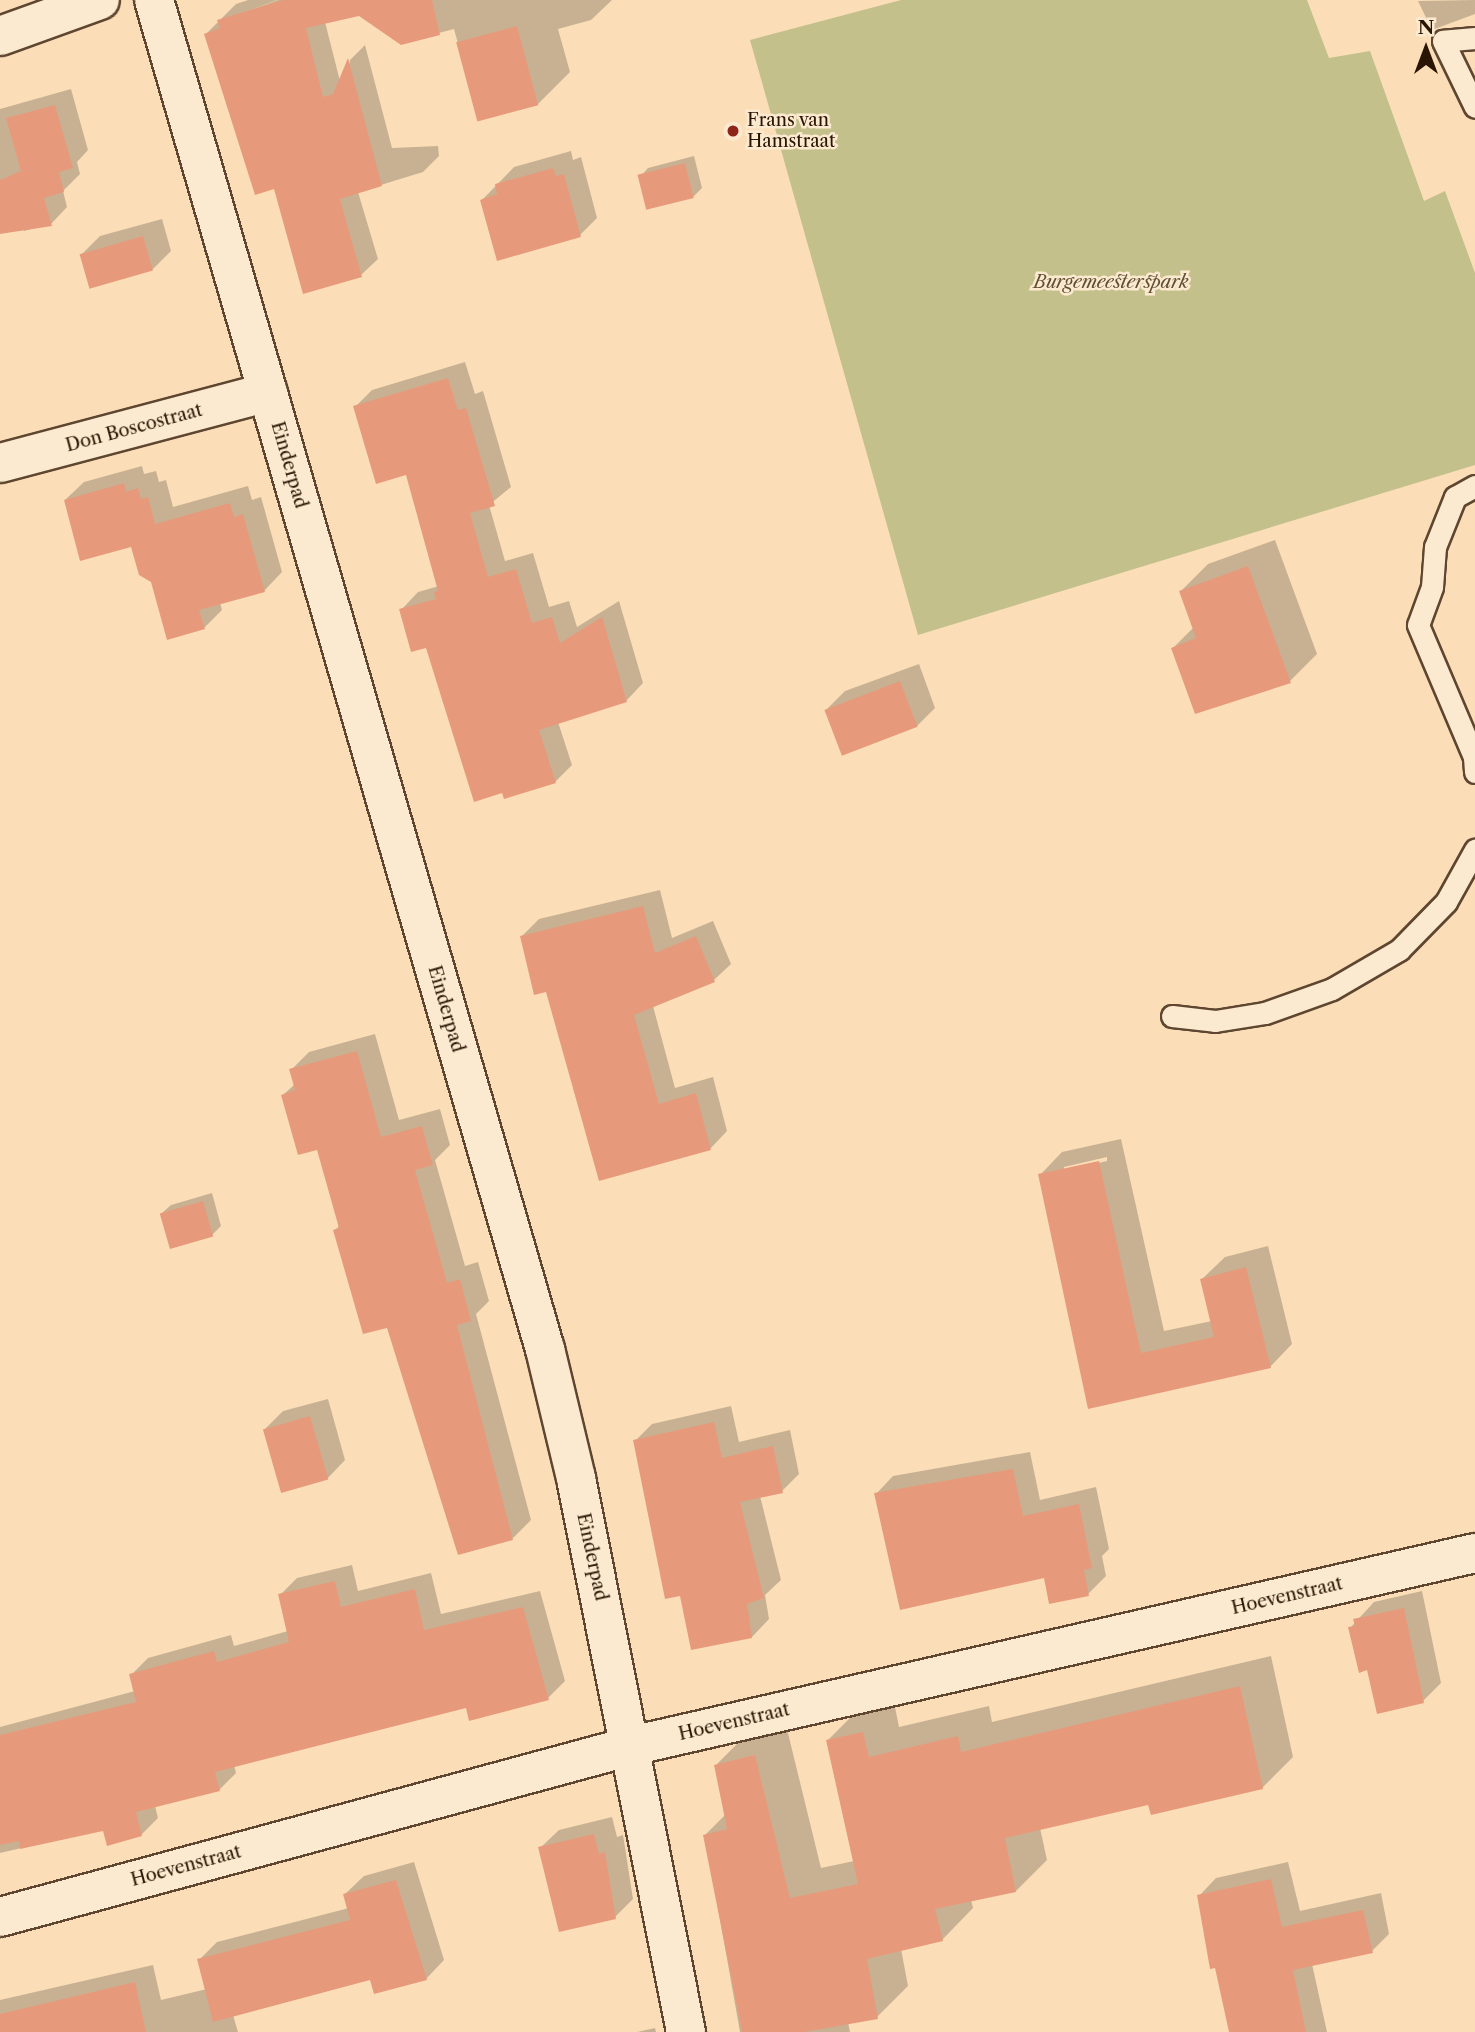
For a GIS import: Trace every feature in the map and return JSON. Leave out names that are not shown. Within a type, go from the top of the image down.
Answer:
[{"type":"street","points":[[0,36],[100,0]]},
{"type":"street","name":"Einderpad","points":[[154,0],[545,1349],[576,1478],[686,2032]]},
{"type":"street","name":"Don Boscostraat","points":[[0,463],[268,392]]},
{"type":"street","name":"Hoevenstraat","points":[[0,1917],[631,1746],[1475,1553]]},
{"type":"lane","points":[[1475,38],[1443,41],[1475,107]]},
{"type":"lane","points":[[1475,486],[1455,497],[1435,547],[1432,587],[1418,625],[1474,757],[1475,772]]},
{"type":"lane","points":[[1172,1016],[1215,1021],[1265,1013],[1332,989],[1399,950],[1446,901],[1475,850]]},
{"type":"green space","name":"Burgemeesterspark","points":[[901,0],[1307,0],[1329,58],[1370,51],[1424,201],[1445,191],[1475,273],[1475,465],[918,635],[750,40]]},
{"type":"building","points":[[283,0],[432,0],[440,35],[401,45],[359,16],[306,28],[323,97],[333,94],[348,58],[382,186],[340,199],[362,277],[303,294],[274,189],[255,195],[204,34],[220,28],[217,20]]},
{"type":"building","points":[[517,26],[538,105],[477,122],[456,42]]},
{"type":"building","points":[[55,105],[73,168],[59,172],[64,192],[44,198],[52,226],[0,234],[0,180],[21,171],[6,118]]},
{"type":"building","points":[[685,163],[694,198],[646,210],[637,175]]},
{"type":"building","points":[[553,168],[556,176],[564,174],[581,237],[497,261],[480,200],[497,194],[495,184]]},
{"type":"building","points":[[143,236],[153,271],[89,289],[80,254]]},
{"type":"building","points":[[448,378],[458,410],[466,408],[495,506],[470,513],[488,577],[516,569],[532,623],[552,617],[560,643],[602,617],[627,702],[539,730],[556,783],[504,799],[502,793],[474,802],[426,648],[411,652],[399,609],[436,599],[434,592],[438,591],[406,475],[376,484],[353,406]]},
{"type":"building","points":[[124,483],[126,492],[138,488],[141,499],[148,497],[155,524],[230,503],[234,517],[243,514],[265,592],[199,610],[205,629],[167,640],[151,582],[139,575],[131,547],[80,561],[64,500]]},
{"type":"building","points":[[1248,566],[1291,683],[1195,714],[1171,648],[1196,638],[1179,591]]},
{"type":"building","points":[[900,681],[918,727],[842,756],[824,710]]},
{"type":"building","points":[[643,906],[655,953],[696,936],[715,982],[634,1015],[659,1104],[696,1093],[711,1150],[599,1181],[546,992],[534,995],[520,936]]},
{"type":"building","points":[[357,1051],[381,1137],[422,1126],[433,1165],[415,1170],[447,1283],[460,1279],[471,1321],[457,1325],[513,1540],[458,1555],[387,1328],[363,1334],[333,1230],[339,1228],[317,1150],[298,1155],[281,1095],[295,1090],[289,1069]]},
{"type":"building","points":[[1099,1161],[1141,1353],[1214,1337],[1200,1279],[1246,1267],[1271,1368],[1088,1409],[1038,1174]]},
{"type":"building","points":[[203,1201],[213,1237],[170,1249],[160,1213]]},
{"type":"building","points":[[310,1416],[328,1479],[281,1493],[263,1430]]},
{"type":"building","points":[[714,1422],[722,1458],[773,1446],[783,1493],[740,1502],[764,1598],[747,1604],[752,1638],[691,1650],[680,1596],[665,1599],[633,1440]]},
{"type":"building","points":[[1013,1469],[1023,1516],[1079,1504],[1092,1568],[1084,1570],[1089,1596],[1049,1604],[1044,1578],[900,1610],[874,1493]]},
{"type":"building","points":[[335,1581],[341,1607],[415,1589],[424,1630],[523,1607],[549,1700],[469,1721],[466,1708],[215,1772],[220,1791],[136,1812],[142,1836],[107,1846],[103,1831],[20,1849],[19,1841],[0,1845],[0,1735],[136,1702],[129,1674],[214,1651],[217,1662],[289,1642],[278,1594]]},
{"type":"building","points":[[1404,1608],[1424,1703],[1377,1714],[1367,1670],[1359,1673],[1348,1627],[1355,1626],[1353,1619]]},
{"type":"building","points":[[1240,1686],[1263,1789],[1151,1815],[1148,1805],[1005,1838],[1016,1892],[935,1909],[943,1941],[867,1959],[878,2019],[804,2032],[742,2032],[703,1835],[727,1829],[714,1765],[755,1755],[790,1898],[858,1884],[826,1740],[863,1732],[869,1757],[958,1736],[961,1752]]},
{"type":"building","points":[[594,1834],[599,1854],[605,1852],[616,1919],[559,1932],[538,1847]]},
{"type":"building","points":[[1271,1879],[1282,1927],[1363,1910],[1373,1953],[1293,1970],[1306,2032],[1229,2032],[1215,1968],[1210,1969],[1197,1895]]},
{"type":"building","points":[[396,1880],[427,1980],[374,1994],[370,1980],[213,2022],[197,1959],[350,1920],[343,1894]]},
{"type":"building","points":[[135,1982],[146,2032],[0,2032],[0,2014]]},
{"type":"place","name":"Frans van Hamstraat","points":[[733,131]]}]
